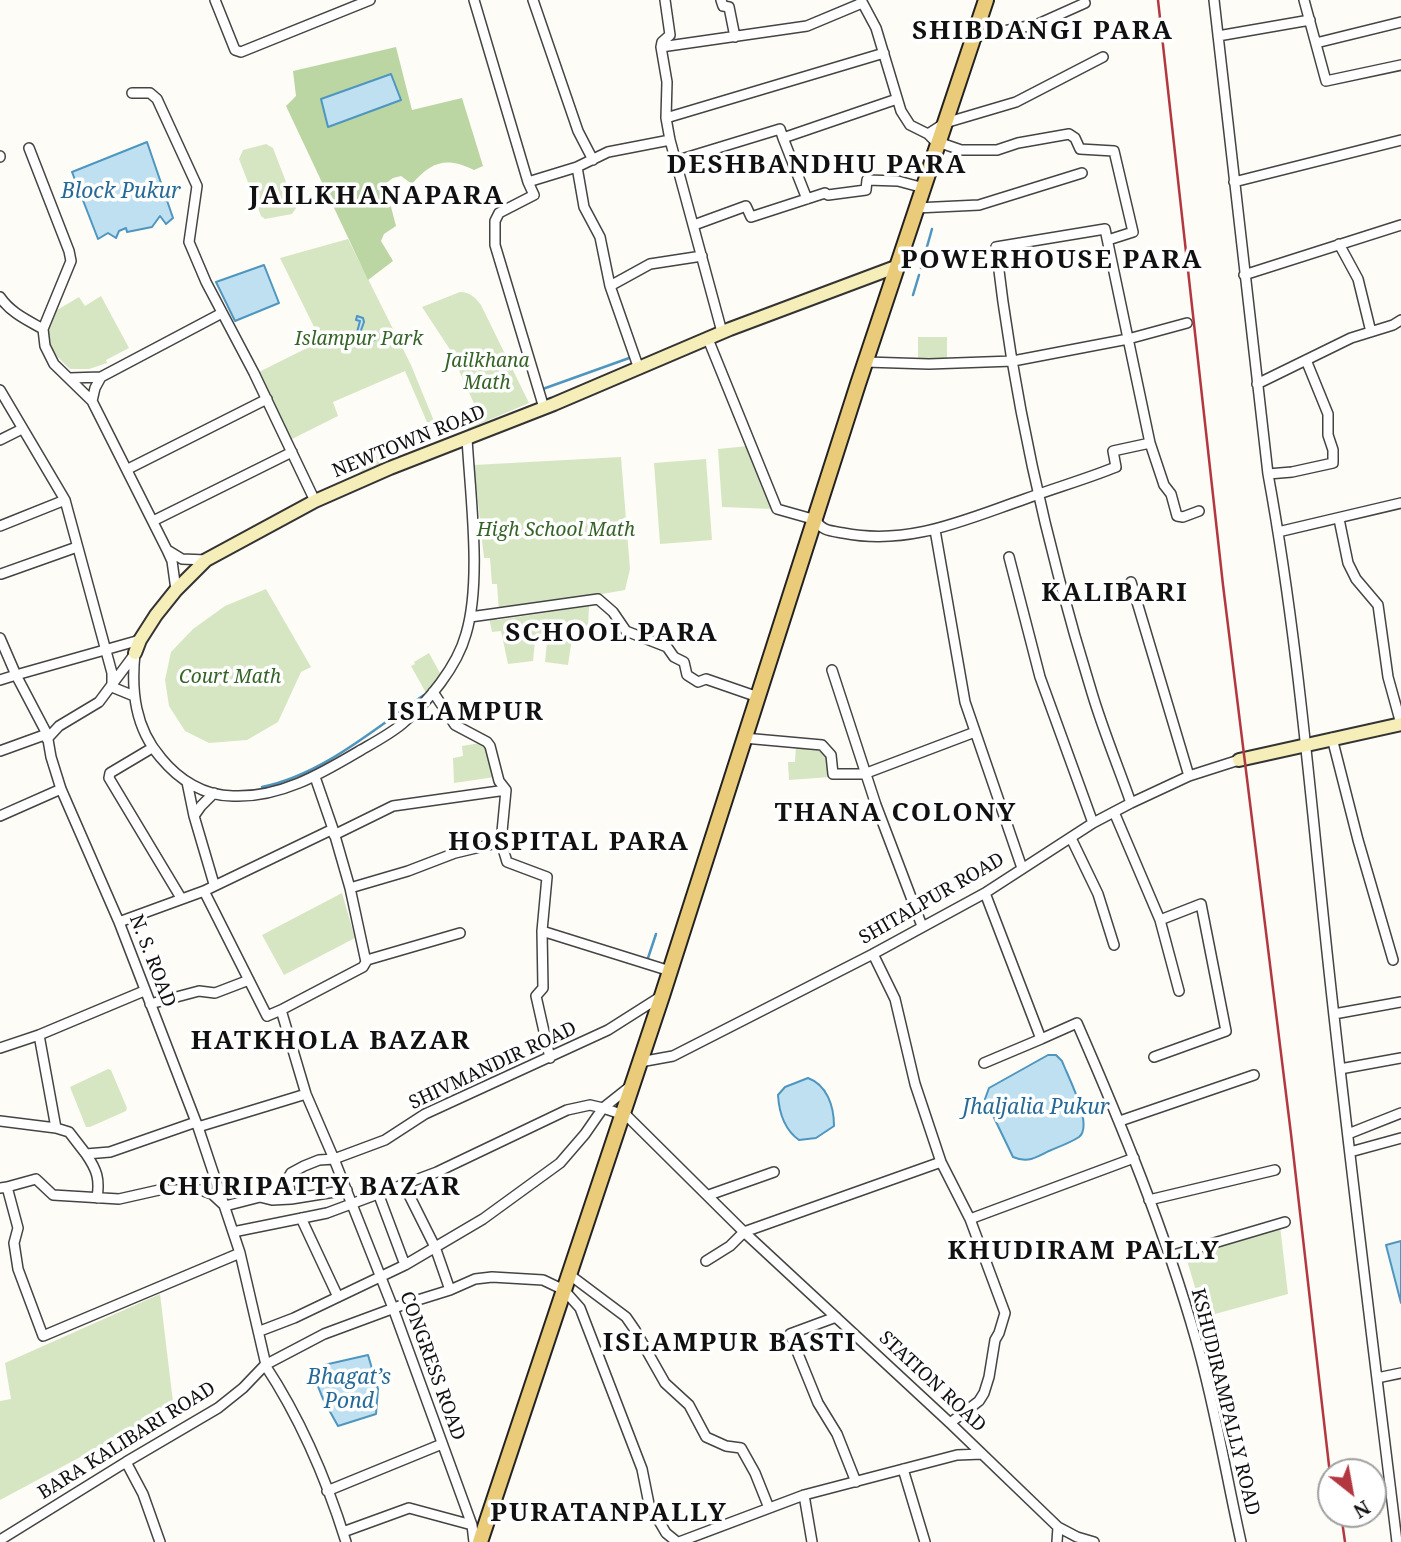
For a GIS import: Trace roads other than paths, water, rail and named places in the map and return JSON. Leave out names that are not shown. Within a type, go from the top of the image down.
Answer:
[{"type":"main road","points":[[480,1542],[564,1290],[627,1118],[632,1085],[924,188],[934,139],[945,123],[986,0]]},
{"type":"street","points":[[215,0],[235,50],[241,52],[370,0]]},
{"type":"street","points":[[474,0],[534,195],[499,213],[495,221],[495,245],[544,408]]},
{"type":"street","points":[[533,0],[578,131],[593,160]]},
{"type":"street","points":[[664,0],[670,35],[662,42],[661,47],[667,82],[666,118],[675,161],[722,332]]},
{"type":"street","points":[[1214,0],[1268,474],[1306,744],[1340,1069],[1397,1542]]},
{"type":"street","points":[[1304,0],[1326,81],[1401,65]]},
{"type":"street","points":[[661,47],[807,26],[862,1],[876,28],[901,111],[910,125],[961,150],[997,150],[1018,143],[1069,134],[1075,138],[1080,149],[1115,151],[1133,232],[1108,240]]},
{"type":"street","points":[[727,2],[735,37]]},
{"type":"street","points":[[975,37],[1038,24],[1084,3]]},
{"type":"street","points":[[1218,36],[1310,20]]},
{"type":"street","points":[[1316,43],[1401,22]]},
{"type":"street","points":[[666,118],[884,53]]},
{"type":"street","points":[[945,123],[1016,103],[1103,57]]},
{"type":"street","points":[[132,93],[150,93],[157,99],[197,186],[189,242],[206,282],[267,399],[315,501]]},
{"type":"street","points":[[783,138],[897,99]]},
{"type":"street","points":[[675,161],[780,129],[807,199]]},
{"type":"street","points":[[528,182],[577,167],[608,152],[670,139]]},
{"type":"street","points":[[1234,182],[1401,140]]},
{"type":"street","points":[[29,148],[71,261],[43,329],[45,346],[54,364],[92,401],[172,561],[176,590]]},
{"type":"street","points":[[577,167],[584,207],[600,237],[610,286],[639,369]]},
{"type":"street","points":[[916,208],[979,205],[1082,173]]},
{"type":"street","points":[[694,225],[746,206],[751,217],[825,193],[828,195],[866,190],[867,180],[898,181],[924,188]]},
{"type":"street","points":[[1244,275],[1401,225]]},
{"type":"street","points":[[1131,803],[1092,694],[1039,494],[1013,361],[996,247],[1105,229],[1150,443],[1177,516],[1199,512]]},
{"type":"street","points":[[1339,244],[1358,279],[1371,332]]},
{"type":"street","points":[[610,286],[650,264],[702,256]]},
{"type":"street","name":"NEWTOWN ROAD","points":[[135,653],[156,615],[205,560],[315,501],[639,369],[722,332],[898,266]]},
{"type":"street","points":[[0,297],[6,306],[43,329]]},
{"type":"street","points":[[70,379],[102,377],[222,313]]},
{"type":"street","points":[[1257,384],[1351,338],[1401,320]]},
{"type":"street","points":[[866,362],[929,364],[1013,361],[1128,339],[1187,323]]},
{"type":"street","points":[[708,339],[777,509],[816,520],[819,526],[827,530],[862,537],[902,537],[935,530],[1116,467],[1113,451],[1150,443]]},
{"type":"street","points":[[1268,474],[1333,463],[1333,450],[1328,435],[1328,414],[1306,360]]},
{"type":"street","points":[[92,401],[95,388],[102,377]]},
{"type":"street","points":[[0,390],[65,500],[112,673],[112,687]]},
{"type":"street","points":[[128,469],[267,399]]},
{"type":"street","points":[[0,440],[22,429]]},
{"type":"street","points":[[135,653],[132,677],[134,696],[141,728],[152,748],[172,772],[187,782],[214,793],[232,797],[260,795],[315,777],[395,729],[433,692],[455,660],[466,637],[473,581],[467,438]]},
{"type":"street","points":[[153,521],[292,452]]},
{"type":"street","points":[[0,526],[65,500]]},
{"type":"street","points":[[1278,532],[1401,503]]},
{"type":"street","points":[[1239,760],[1401,724],[1388,677],[1378,605],[1356,579],[1348,563],[1339,519]]},
{"type":"street","points":[[935,530],[965,702],[1022,868]]},
{"type":"street","points":[[1,574],[77,547]]},
{"type":"street","points":[[167,550],[182,559],[205,560]]},
{"type":"street","points":[[1009,557],[1040,677],[1093,823]]},
{"type":"street","points":[[1131,582],[1189,776]]},
{"type":"street","points":[[470,617],[598,599],[613,612],[626,631],[667,647],[674,657],[684,662],[687,675],[698,682],[706,679],[758,697]]},
{"type":"street","name":"N. S. ROAD","points":[[0,638],[47,736],[61,789],[119,922],[197,1124],[240,1253],[266,1365]]},
{"type":"street","points":[[0,680],[140,640]]},
{"type":"street","points":[[0,751],[47,736],[99,702],[135,653]]},
{"type":"street","points":[[832,670],[864,774],[922,926]]},
{"type":"street","points":[[112,687],[134,696]]},
{"type":"street","points":[[433,692],[459,729],[491,746],[499,781],[506,790],[501,842],[507,862],[547,877],[542,931],[543,988],[536,996],[550,1058]]},
{"type":"street","points":[[744,738],[822,745],[831,755],[833,774],[864,774],[975,732]]},
{"type":"street","points":[[1332,738],[1393,960]]},
{"type":"street","points":[[152,748],[110,773],[109,778],[181,898]]},
{"type":"street","name":"SHITALPUR ROAD","points":[[640,1062],[673,1056],[873,954],[985,893],[1093,823],[1131,803],[1189,776],[1239,760]]},
{"type":"street","points":[[204,891],[267,1016],[363,967],[367,960],[350,888],[315,777]]},
{"type":"street","points":[[187,782],[214,884]]},
{"type":"street","points":[[0,816],[61,789]]},
{"type":"street","points":[[119,922],[204,891],[214,884],[393,806],[506,790]]},
{"type":"street","points":[[194,816],[214,793]]},
{"type":"street","points":[[1114,813],[1160,920],[1179,992]]},
{"type":"street","points":[[1070,838],[1098,894],[1114,945]]},
{"type":"street","points":[[350,888],[408,871],[455,853],[501,842]]},
{"type":"street","points":[[984,1063],[1041,1039],[985,893]]},
{"type":"street","points":[[1154,1056],[1226,1031],[1201,904],[1160,920]]},
{"type":"street","points":[[542,931],[670,971]]},
{"type":"street","points":[[367,960],[460,933]]},
{"type":"street","points":[[873,954],[895,999],[915,1084],[942,1162],[970,1219],[1005,1313],[995,1340],[984,1393],[979,1401],[950,1423]]},
{"type":"street","points":[[150,1004],[199,990],[215,993],[249,980]]},
{"type":"street","points":[[0,1048],[39,1035],[144,991]]},
{"type":"street","name":"SHIVMANDIR ROAD","points":[[291,1199],[288,1178],[291,1173],[319,1160],[334,1159],[385,1140],[425,1114],[608,1030],[662,996]]},
{"type":"street","points":[[1334,1014],[1401,1002]]},
{"type":"street","name":"CONGRESS ROAD","points":[[281,1010],[306,1094],[393,1308],[472,1525],[474,1542]]},
{"type":"street","name":"KSHUDIRAMPALLY ROAD","points":[[1041,1039],[1077,1023],[1120,1121],[1170,1256],[1197,1342],[1241,1542]]},
{"type":"street","points":[[39,1035],[56,1128]]},
{"type":"street","points":[[1340,1069],[1401,1058]]},
{"type":"street","points":[[1120,1121],[1254,1076]]},
{"type":"street","points":[[260,1331],[294,1318],[405,1265],[483,1219],[560,1163],[603,1108],[632,1085]]},
{"type":"street","points":[[86,1154],[110,1152],[197,1124],[306,1094]]},
{"type":"street","points":[[233,1232],[327,1213],[404,1185],[567,1110],[590,1105],[627,1118]]},
{"type":"street","points":[[1348,1134],[1401,1113]]},
{"type":"street","name":"STATION ROAD","points":[[627,1118],[744,1232],[1058,1527],[1094,1542]]},
{"type":"street","points":[[0,1121],[69,1132],[96,1168],[100,1182],[97,1198]]},
{"type":"street","points":[[1350,1152],[1401,1138]]},
{"type":"street","points":[[970,1219],[1134,1158]]},
{"type":"street","points":[[706,1261],[730,1246],[744,1232],[942,1162]]},
{"type":"street","points":[[1149,1200],[1275,1170]]},
{"type":"street","points":[[709,1195],[774,1172]]},
{"type":"street","points":[[240,1253],[43,1336],[18,1269],[14,1243],[18,1228],[3,1187],[36,1180],[53,1195],[119,1199],[159,1190],[201,1190],[212,1194],[225,1206],[260,1197],[272,1200],[291,1199],[347,1190]]},
{"type":"street","points":[[404,1185],[435,1247],[450,1290]]},
{"type":"street","points":[[378,1193],[405,1265]]},
{"type":"street","points":[[301,1218],[338,1297]]},
{"type":"street","points":[[1170,1256],[1285,1222]]},
{"type":"street","points":[[570,1275],[626,1317],[665,1383],[689,1405],[706,1437],[726,1447],[741,1448],[755,1473],[769,1508]]},
{"type":"street","name":"BARA KALIBARI ROAD","points":[[0,1540],[218,1408],[266,1365],[324,1334],[475,1279],[492,1277],[543,1280],[564,1290]]},
{"type":"street","points":[[564,1290],[580,1308],[642,1469],[649,1504],[666,1533],[678,1542],[804,1495],[957,1455],[982,1454]]},
{"type":"street","points":[[836,1317],[790,1334],[818,1403],[836,1434],[856,1482]]},
{"type":"street","points":[[266,1365],[287,1398],[345,1537],[409,1508],[472,1525]]},
{"type":"street","points":[[1377,1378],[1401,1373]]},
{"type":"street","points":[[327,1491],[442,1444]]},
{"type":"street","points":[[126,1462],[143,1494],[160,1542]]},
{"type":"street","points":[[903,1469],[925,1542]]},
{"type":"street","points":[[804,1495],[812,1542]]},
{"type":"street","points":[[1057,1542],[1058,1527]]},
{"type":"water","points":[[391,74],[401,100],[328,127],[321,99]]},
{"type":"water","name":"Block Pukur","points":[[147,142],[173,218],[166,224],[160,216],[152,227],[127,232],[126,228],[119,231],[116,238],[108,233],[98,239],[72,172]]},
{"type":"water","points":[[264,265],[279,303],[235,321],[216,282]]},
{"type":"water","points":[[357,316],[363,318],[364,322],[361,337],[367,338],[372,333],[376,335],[376,339],[369,344],[360,342],[356,336],[360,321],[356,320]]},
{"type":"water","name":"Jhaljalia Pukur","points":[[1048,1055],[1056,1055],[1062,1061],[1082,1112],[1083,1131],[1079,1137],[1040,1156],[1027,1160],[1018,1159],[1013,1157],[985,1099],[989,1088]]},
{"type":"water","points":[[808,1078],[825,1091],[833,1111],[834,1126],[816,1138],[799,1140],[784,1120],[778,1095],[785,1087]]},
{"type":"water","points":[[1401,1241],[1401,1303],[1386,1245]]},
{"type":"water","name":"Bhagat’s Pond","points":[[368,1355],[378,1389],[376,1414],[338,1426],[313,1374],[324,1365]]},
{"type":"waterway","points":[[921,268],[932,229]]},
{"type":"waterway","points":[[913,295],[919,275]]},
{"type":"waterway","points":[[540,390],[632,357]]},
{"type":"waterway","points":[[262,787],[284,781],[326,762],[424,695]]},
{"type":"waterway","points":[[647,961],[656,934]]},
{"type":"railway","points":[[1158,0],[1223,585],[1328,1458]]},
{"type":"railway","points":[[1343,1528],[1345,1542]]},
{"type":"district","name":"SHIBDANGI PARA","points":[[1043,32]]},
{"type":"district","name":"DESHBANDHU PARA","points":[[817,166]]},
{"type":"district","name":"JAILKHANAPARA","points":[[377,197]]},
{"type":"district","name":"POWERHOUSE PARA","points":[[1052,261]]},
{"type":"district","name":"KALIBARI","points":[[1115,594]]},
{"type":"district","name":"SCHOOL PARA","points":[[612,634]]},
{"type":"district","name":"ISLAMPUR","points":[[466,713]]},
{"type":"district","name":"THANA COLONY","points":[[896,814]]},
{"type":"district","name":"HOSPITAL PARA","points":[[569,843]]},
{"type":"district","name":"HATKHOLA BAZAR","points":[[331,1042]]},
{"type":"district","name":"CHURIPATTY BAZAR","points":[[310,1188]]},
{"type":"district","name":"KHUDIRAM PALLY","points":[[1084,1252]]},
{"type":"district","name":"ISLAMPUR BASTI","points":[[730,1344]]},
{"type":"district","name":"PURATANPALLY","points":[[609,1514]]},
{"type":"park label","name":"Islampur Park","points":[[359,340]]},
{"type":"park label","name":"Jailkhana Math","points":[[487,373]]},
{"type":"park label","name":"High School Math","points":[[556,531]]},
{"type":"park label","name":"Court Math","points":[[230,678]]}]
